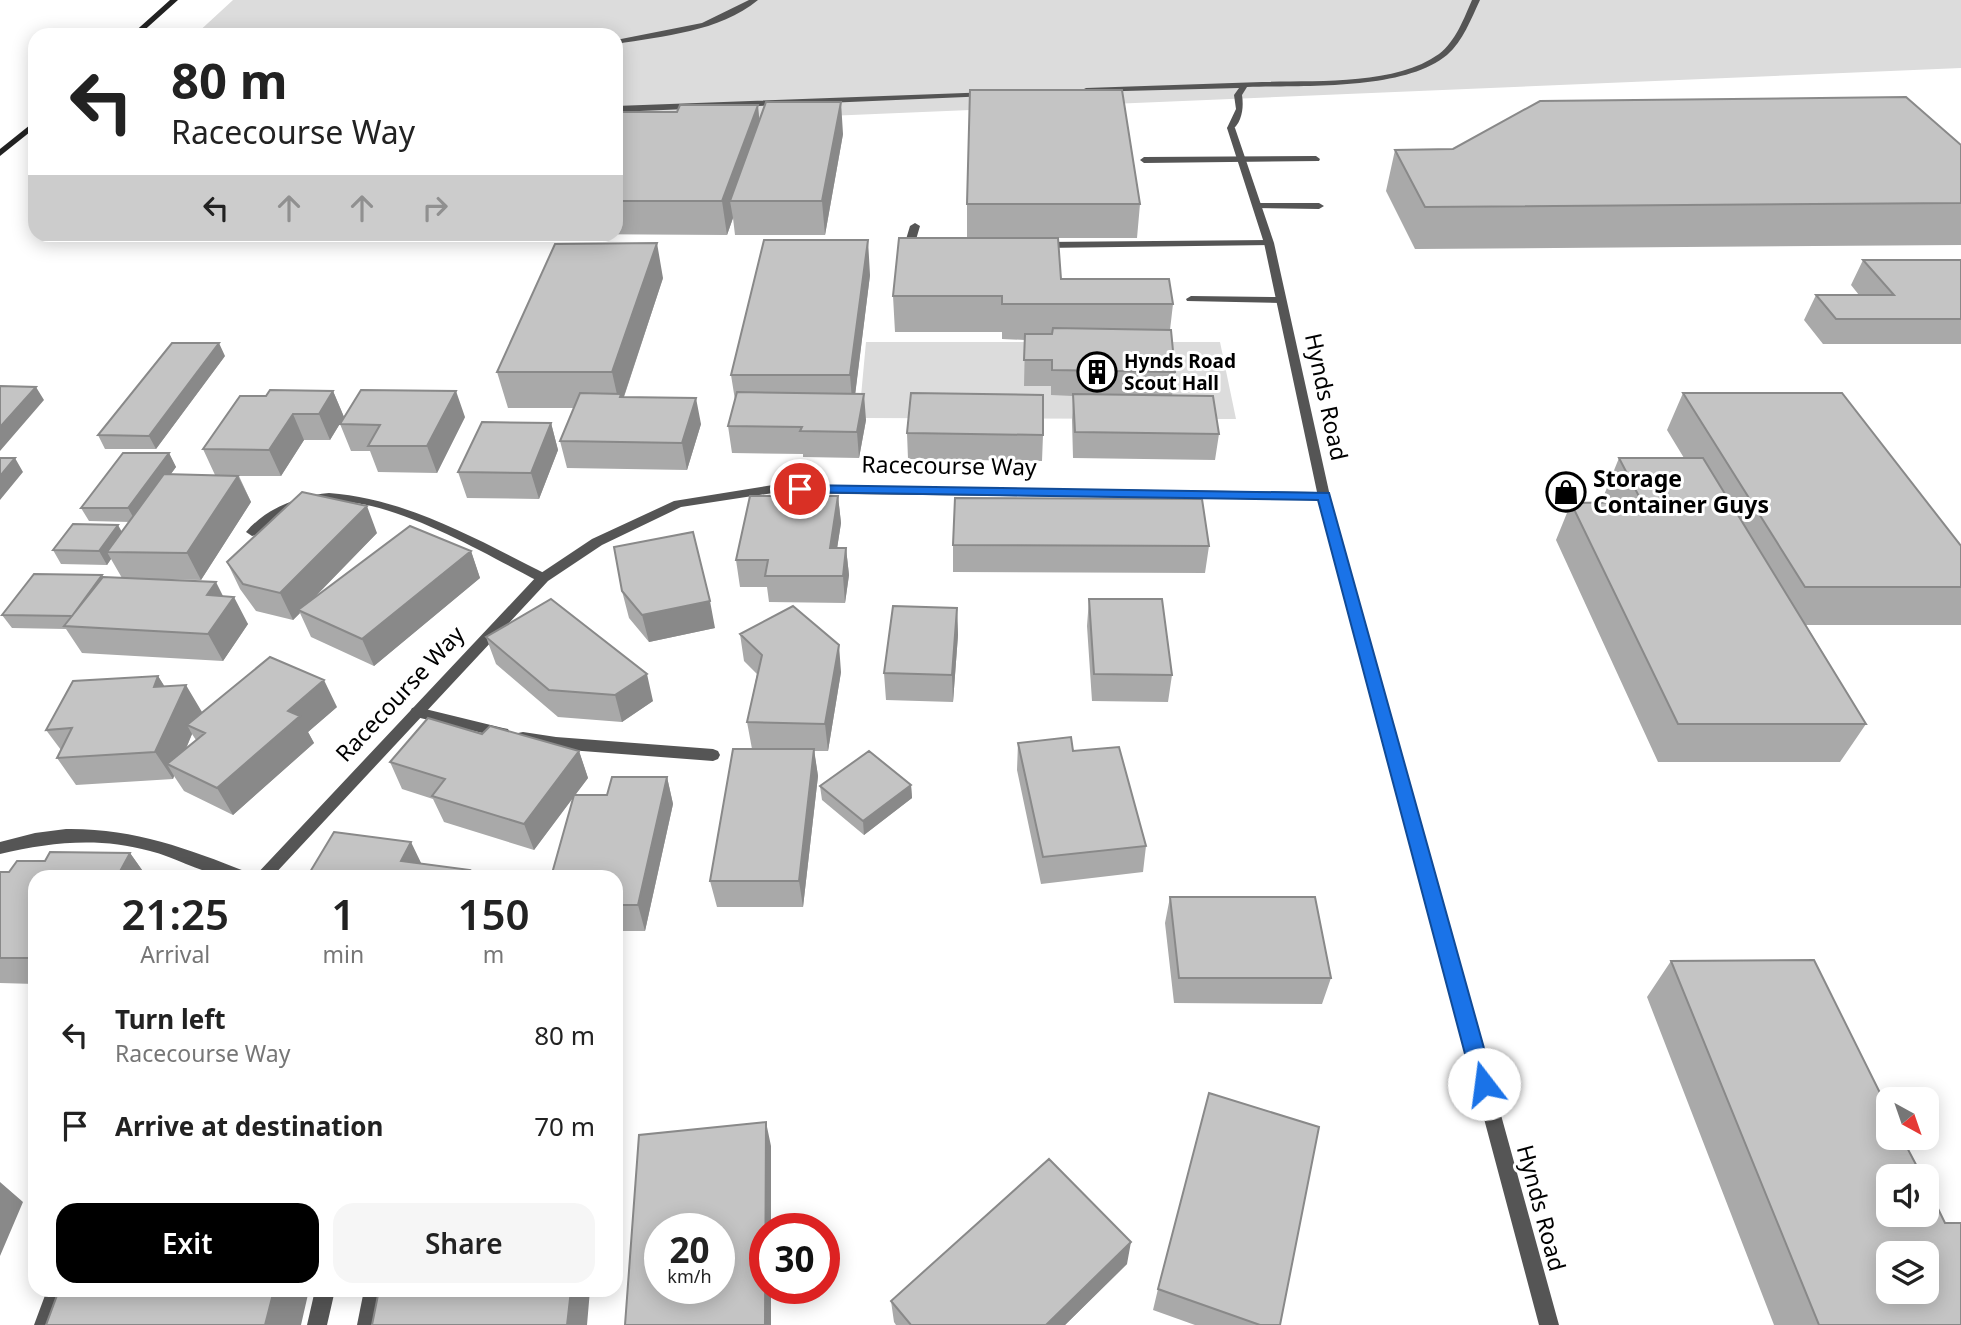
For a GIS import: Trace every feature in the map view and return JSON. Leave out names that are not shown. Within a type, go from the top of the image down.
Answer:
[{"type":"main road","points":[[143,28],[174,0]]},
{"type":"main road","points":[[0,153],[28,130]]},
{"type":"street","points":[[623,41],[677,32],[728,17],[754,0]]},
{"type":"street","points":[[1079,91],[1364,79],[1409,71],[1444,54],[1453,43],[1476,0]]},
{"type":"street","name":"Hynds Road","points":[[1245,85],[1238,95],[1240,109],[1231,128],[1269,243],[1324,496],[1549,1325]]},
{"type":"street","points":[[623,109],[996,94]]},
{"type":"street","points":[[1144,160],[1316,159]]},
{"type":"street","points":[[1258,206],[1319,206]]},
{"type":"street","points":[[915,226],[909,246],[923,246]]},
{"type":"street","points":[[1034,245],[1269,243]]},
{"type":"street","points":[[1191,299],[1281,300]]},
{"type":"street","name":"Racecourse Way","points":[[269,870],[543,578],[597,541],[678,504],[773,489],[1324,496]]},
{"type":"street","points":[[252,532],[269,518],[295,504],[327,497],[364,499],[430,524],[543,578]]},
{"type":"street","points":[[417,712],[493,732],[556,743],[713,755]]},
{"type":"street","points":[[0,848],[35,838],[104,834],[162,845],[224,870]]},
{"type":"street","points":[[44,1325],[54,1297]]},
{"type":"street","points":[[317,1325],[323,1297]]},
{"type":"street","points":[[367,1325],[373,1297]]},
{"type":"shaded area","points":[[233,0],[1961,0],[1961,68],[623,125],[623,28],[203,28]]},
{"type":"shaded area","points":[[866,342],[1220,342],[1236,419],[859,418]]},
{"type":"building","points":[[970,90],[1122,90],[1140,204],[967,204]]},
{"type":"building","points":[[1906,97],[1961,145],[1961,203],[1425,207],[1395,150],[1453,149],[1540,101]]},
{"type":"building","points":[[766,102],[841,102],[822,201],[730,201]]},
{"type":"building","points":[[680,105],[758,105],[722,201],[623,201],[623,112],[677,112]]},
{"type":"building","points":[[899,238],[1058,238],[1061,279],[1169,279],[1173,304],[1002,304],[1002,296],[893,296]]},
{"type":"building","points":[[764,240],[868,240],[850,375],[731,375]]},
{"type":"building","points":[[657,243],[612,372],[497,372],[555,244]]},
{"type":"building","points":[[1863,260],[1961,260],[1961,319],[1836,319],[1816,295],[1894,295]]},
{"type":"building","points":[[1053,328],[1171,330],[1175,372],[1052,370],[1052,360],[1024,360],[1025,334],[1052,334]]},
{"type":"building","points":[[172,343],[219,343],[149,436],[98,435]]},
{"type":"building","points":[[0,386],[36,387],[0,427]]},
{"type":"building","points":[[270,390],[333,391],[319,414],[293,414],[269,450],[203,449],[240,396],[266,396]]},
{"type":"building","points":[[361,390],[456,391],[427,446],[368,446],[380,425],[340,424]]},
{"type":"building","points":[[737,392],[864,394],[857,432],[800,431],[802,427],[728,426]]},
{"type":"building","points":[[580,393],[621,394],[620,397],[696,398],[682,443],[560,441]]},
{"type":"building","points":[[911,393],[1043,395],[1043,435],[907,433]]},
{"type":"building","points":[[1683,393],[1842,393],[1961,546],[1961,587],[1805,587]]},
{"type":"building","points":[[1073,394],[1213,396],[1219,434],[1075,432]]},
{"type":"building","points":[[482,422],[551,423],[531,473],[458,472]]},
{"type":"building","points":[[123,453],[169,453],[128,508],[81,508]]},
{"type":"building","points":[[0,458],[15,458],[0,476]]},
{"type":"building","points":[[1619,458],[1703,458],[1866,724],[1678,724],[1571,503],[1642,502]]},
{"type":"building","points":[[164,474],[238,476],[187,553],[107,552]]},
{"type":"building","points":[[302,492],[367,506],[280,593],[243,584],[227,562]]},
{"type":"building","points":[[750,496],[838,496],[830,548],[846,548],[843,576],[765,576],[768,560],[736,560]]},
{"type":"building","points":[[955,498],[1202,499],[1209,546],[953,545]]},
{"type":"building","points":[[73,524],[118,525],[99,551],[53,550]]},
{"type":"building","points":[[410,526],[471,551],[362,639],[298,610]]},
{"type":"building","points":[[693,532],[710,601],[642,615],[622,591],[614,547]]},
{"type":"building","points":[[34,574],[102,575],[72,616],[2,615]]},
{"type":"building","points":[[103,577],[216,582],[207,595],[234,597],[208,634],[64,626]]},
{"type":"building","points":[[551,599],[647,674],[615,695],[549,690],[486,637]]},
{"type":"building","points":[[1089,599],[1162,599],[1172,675],[1094,674]]},
{"type":"building","points":[[793,606],[839,645],[825,724],[747,722],[762,655],[740,634]]},
{"type":"building","points":[[893,606],[957,608],[952,675],[884,673]]},
{"type":"building","points":[[270,657],[324,680],[288,711],[300,716],[217,788],[167,764],[205,733],[187,725]]},
{"type":"building","points":[[158,676],[154,687],[186,685],[155,752],[57,758],[72,728],[46,730],[73,681]]},
{"type":"building","points":[[428,718],[482,734],[490,726],[579,751],[524,824],[432,796],[445,779],[390,762]]},
{"type":"building","points":[[1071,737],[1073,751],[1119,747],[1146,846],[1043,857],[1018,743]]},
{"type":"building","points":[[733,749],[814,749],[799,881],[710,881]]},
{"type":"building","points":[[869,751],[911,785],[863,821],[820,786]]},
{"type":"building","points":[[612,777],[667,777],[638,905],[623,905],[623,870],[553,870],[574,795],[607,795]]},
{"type":"building","points":[[334,832],[411,842],[401,861],[470,870],[311,870]]},
{"type":"building","points":[[50,852],[130,853],[121,870],[28,870],[28,958],[0,958],[0,872],[9,872],[17,861],[45,861]]},
{"type":"building","points":[[1170,897],[1315,897],[1331,978],[1179,978]]},
{"type":"building","points":[[1814,960],[1877,1087],[1876,1150],[1908,1150],[1916,1164],[1876,1164],[1876,1227],[1939,1227],[1939,1211],[1945,1223],[1961,1223],[1961,1325],[1819,1325],[1671,961]]},
{"type":"building","points":[[1209,1093],[1319,1127],[1280,1325],[1260,1325],[1158,1289]]},
{"type":"building","points":[[766,1122],[766,1213],[749,1213],[749,1304],[765,1304],[765,1325],[625,1325],[639,1135]]},
{"type":"building","points":[[1049,1159],[1131,1242],[1046,1325],[911,1325],[891,1301]]},
{"type":"building","points":[[56,1297],[272,1297],[265,1325],[46,1325]]},
{"type":"building","points":[[378,1297],[570,1297],[567,1325],[372,1325]]},
{"type":"place","name":"Hynds Road Scout Hall","points":[[1097,372]]},
{"type":"place","name":"Storage Container Guys","points":[[1566,492]]},
{"type":"route","points":[[800,489],[1324,496],[1484,1084]]}]
